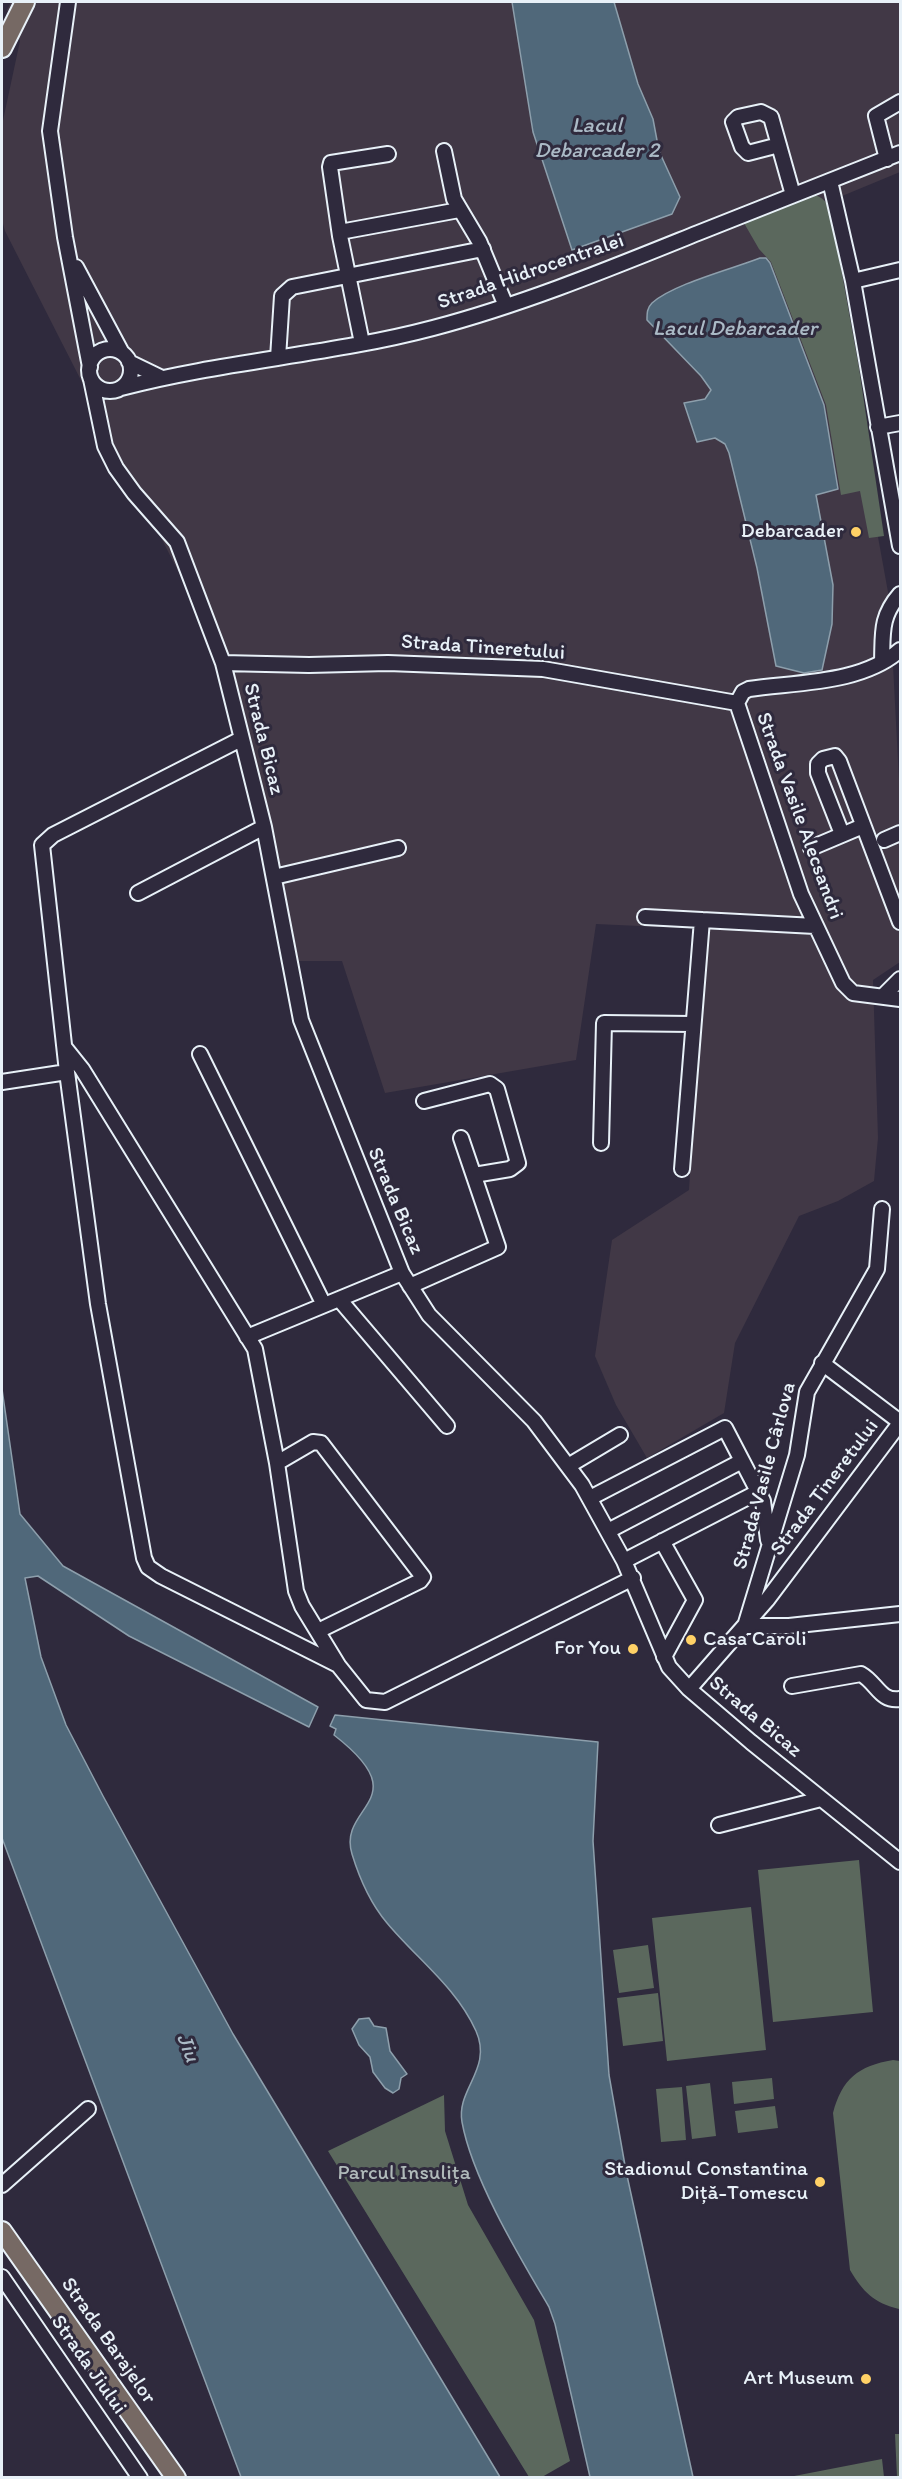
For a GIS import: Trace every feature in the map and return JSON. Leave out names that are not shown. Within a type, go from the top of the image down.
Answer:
[{"type":"main road","points":[[2,48],[25,2]]},
{"type":"main road","name":"Strada Barajelor","points":[[2,2231],[176,2478]]},
{"type":"street","points":[[68,2],[50,131],[90,373],[99,388],[116,389]]},
{"type":"street","points":[[887,159],[876,116],[900,102]]},
{"type":"street","points":[[778,145],[792,195]]},
{"type":"street","points":[[444,151],[454,199],[483,249],[506,306]]},
{"type":"street","name":"Strada Hidrocentralei","points":[[116,389],[160,377],[362,343],[432,328],[506,306],[630,261],[900,153]]},
{"type":"street","points":[[362,343],[340,232],[331,163],[388,154]]},
{"type":"street","points":[[830,181],[854,281],[900,546]]},
{"type":"street","points":[[340,232],[459,210]]},
{"type":"street","points":[[278,358],[282,296],[292,287],[483,249]]},
{"type":"street","points":[[69,253],[125,357],[129,379],[116,389],[97,413]]},
{"type":"street","points":[[854,281],[900,270]]},
{"type":"street","points":[[90,373],[99,353],[110,350],[160,377]]},
{"type":"street","name":"Strada Bicaz","points":[[90,373],[105,446],[116,468],[177,542],[223,663],[264,827],[306,1039],[402,1273],[429,1315],[534,1421],[590,1498],[633,1578],[669,1667],[689,1689],[900,1862]]},
{"type":"street","points":[[878,428],[900,423]]},
{"type":"street","points":[[882,661],[884,620],[887,611],[900,594]]},
{"type":"street","points":[[882,661],[899,652]]},
{"type":"street","name":"Strada Vasile Alecsandri","points":[[882,661],[848,674],[749,690],[743,692],[737,703],[771,809],[814,927],[849,991],[860,995],[884,995],[900,999]]},
{"type":"street","name":"Strada Tineretului","points":[[223,663],[309,665],[388,663],[543,669],[737,703]]},
{"type":"street","points":[[241,739],[52,835],[42,845],[67,1072],[106,1360],[144,1558],[148,1567],[161,1576],[338,1665]]},
{"type":"street","points":[[842,834],[818,773],[818,764],[824,759],[835,756],[839,761],[900,922]]},
{"type":"street","points":[[811,848],[863,826]]},
{"type":"street","points":[[138,893],[264,827]]},
{"type":"street","points":[[885,840],[900,833]]},
{"type":"street","points":[[274,877],[398,848]]},
{"type":"street","points":[[645,917],[814,927]]},
{"type":"street","points":[[682,1168],[702,920]]},
{"type":"street","points":[[884,995],[900,978]]},
{"type":"street","points":[[601,1143],[604,1023],[692,1024]]},
{"type":"street","points":[[64,1047],[82,1069],[258,1356],[296,1591],[302,1606],[338,1665],[366,1700],[385,1702],[633,1578]]},
{"type":"street","points":[[200,1054],[324,1305]]},
{"type":"street","points":[[2,1082],[67,1072]]},
{"type":"street","points":[[424,1101],[490,1084],[497,1089],[518,1163],[510,1169],[474,1175]]},
{"type":"street","points":[[410,1286],[498,1247],[461,1138]]},
{"type":"street","name":"Strada Vasile Cârlova","points":[[745,1626],[797,1455],[807,1392],[877,1269],[882,1209]]},
{"type":"street","points":[[247,1337],[402,1273]]},
{"type":"street","points":[[339,1299],[447,1426]]},
{"type":"street","name":"Strada Tineretului","points":[[689,1689],[767,1600],[900,1422],[822,1363]]},
{"type":"street","points":[[590,1498],[724,1428],[758,1492],[767,1520],[768,1554]]},
{"type":"street","points":[[568,1466],[620,1436]]},
{"type":"street","points":[[277,1463],[313,1442],[321,1443],[423,1577],[420,1581],[318,1631]]},
{"type":"street","points":[[608,1531],[742,1461]]},
{"type":"street","points":[[624,1561],[758,1492]]},
{"type":"street","points":[[662,1541],[696,1600],[664,1657]]},
{"type":"street","points":[[745,1626],[789,1626],[900,1614]]},
{"type":"street","points":[[792,1686],[861,1674],[890,1701],[900,1699]]},
{"type":"street","points":[[719,1825],[821,1799]]},
{"type":"street","points":[[2,2185],[88,2109]]},
{"type":"street","name":"Strada Jiului","points":[[2,2277],[140,2478]]},
{"type":"shaded area","points":[[11,2],[900,2],[900,172],[818,206],[888,592],[892,646],[900,799],[900,962],[873,980],[878,1138],[874,1181],[838,1201],[799,1216],[735,1343],[724,1413],[647,1458],[616,1405],[595,1356],[612,1240],[689,1190],[705,929],[596,924],[576,1060],[385,1093],[342,961],[299,961],[236,685],[5,231],[2,220],[2,125],[20,41],[7,10]]},
{"type":"green space","points":[[815,195],[825,201],[832,218],[859,368],[884,536],[869,538],[860,491],[841,495],[826,405],[771,262],[759,249],[744,223]]},
{"type":"green space","points":[[859,1860],[873,2012],[773,2022],[758,1870]]},
{"type":"green space","points":[[751,1907],[766,2050],[667,2061],[652,1918]]},
{"type":"green space","points":[[648,1945],[654,1988],[619,1993],[613,1950]]},
{"type":"green space","points":[[658,1993],[663,2041],[623,2046],[617,1998]]},
{"type":"green space","points":[[893,2060],[900,2061],[899,2309],[870,2296],[850,2270],[833,2113],[841,2091],[853,2076],[870,2066]]},
{"type":"green space","points":[[772,2078],[774,2099],[734,2104],[732,2082]]},
{"type":"green space","points":[[710,2083],[716,2136],[692,2139],[686,2086]]},
{"type":"green space","points":[[682,2087],[686,2140],[661,2142],[656,2089]]},
{"type":"green space","name":"Parcul Insulița","points":[[444,2095],[445,2131],[468,2205],[534,2320],[570,2461],[542,2477],[529,2477],[328,2151]]},
{"type":"green space","points":[[775,2106],[778,2128],[738,2133],[735,2111]]},
{"type":"green space","points":[[895,2434],[900,2434],[900,2477],[897,2477]]},
{"type":"green space","points":[[882,2459],[884,2477],[789,2477]]},
{"type":"water","name":"Lacul Debarcader 2","points":[[512,2],[614,2],[638,84],[653,119],[659,151],[680,197],[672,214],[572,250],[533,132]]},
{"type":"water","name":"Lacul Debarcader","points":[[760,258],[766,258],[770,263],[824,405],[838,489],[816,495],[833,585],[832,624],[822,670],[804,673],[776,666],[757,568],[729,453],[725,444],[715,438],[697,442],[684,403],[705,399],[711,390],[701,376],[647,320],[649,307],[662,296],[688,283]]},
{"type":"water","name":"Jiu","points":[[2,1389],[20,1514],[63,1566],[318,1707],[309,1727],[129,1636],[38,1576],[25,1578],[41,1657],[66,1725],[103,1796],[233,2034],[500,2477],[241,2477],[2,1838]]},
{"type":"water","points":[[335,1715],[598,1742],[593,1841],[609,2075],[626,2171],[693,2477],[590,2477],[555,2324],[549,2307],[498,2216],[467,2144],[462,2110],[480,2057],[480,2044],[476,2031],[468,2015],[447,1987],[381,1916],[362,1881],[352,1854],[350,1838],[373,1789],[371,1775],[359,1757],[334,1735],[336,1729],[330,1726]]},
{"type":"water","points":[[369,2018],[374,2026],[386,2028],[390,2051],[407,2074],[401,2078],[399,2089],[393,2093],[385,2088],[373,2072],[370,2057],[359,2045],[352,2029],[359,2019]]},
{"type":"place","name":"Debarcader","points":[[856,532]]},
{"type":"place","name":"Casa Caroli","points":[[691,1640]]},
{"type":"place","name":"For You","points":[[633,1649]]},
{"type":"place","name":"Stadionul Constantina Diță-Tomescu","points":[[820,2182]]},
{"type":"place","name":"Art Museum","points":[[866,2379]]}]
